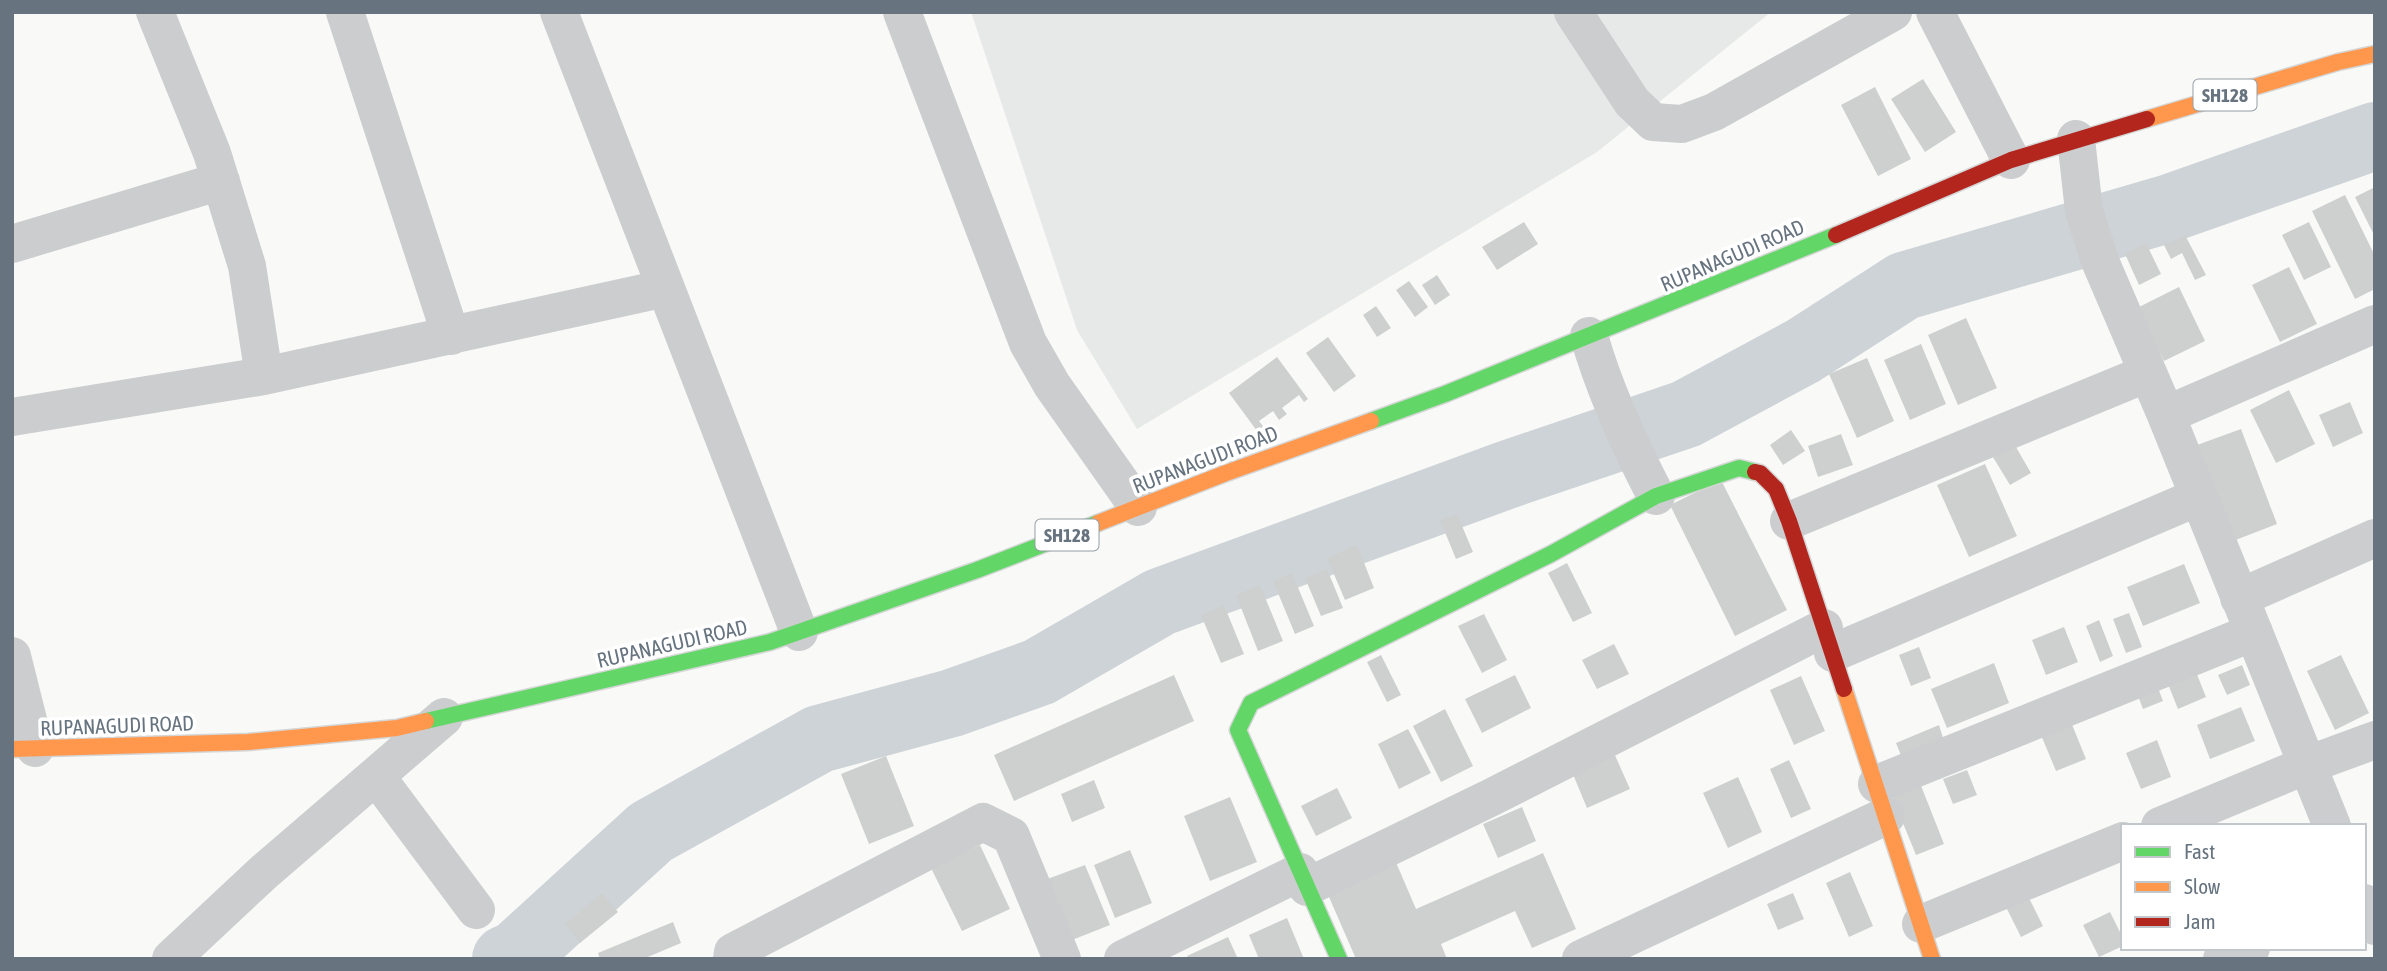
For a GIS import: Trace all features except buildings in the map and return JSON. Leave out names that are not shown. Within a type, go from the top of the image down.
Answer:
[{"type":"main road","name":"RUPANAGUDI ROAD","points":[[24,748],[248,742],[397,728],[770,642],[977,570],[1138,507],[1445,394],[1724,282],[2011,160],[2338,62],[2375,54]]},
{"type":"main road","points":[[1339,959],[1238,730],[1251,703],[1551,554],[1656,496],[1740,468],[1760,473],[1776,489],[1789,521],[1927,942]]},
{"type":"street","points":[[155,12],[207,140],[247,266],[264,376]]},
{"type":"street","points":[[345,12],[451,336]]},
{"type":"street","points":[[559,12],[799,632]]},
{"type":"street","points":[[902,12],[1028,343],[1052,385],[1138,507]]},
{"type":"street","points":[[1573,12],[1632,102],[1653,122],[1682,124],[1714,112],[1893,12]]},
{"type":"street","points":[[1935,12],[2011,160]]},
{"type":"street","points":[[2076,139],[2084,211],[2101,261],[2331,824]]},
{"type":"street","points":[[12,244],[221,181]]},
{"type":"street","points":[[12,417],[264,376],[666,288]]},
{"type":"street","points":[[2166,415],[2375,324]]},
{"type":"street","points":[[1589,335],[1601,377],[1656,496]]},
{"type":"street","points":[[1789,521],[2148,373]]},
{"type":"street","points":[[1124,959],[1492,797],[1829,641],[2198,498]]},
{"type":"street","points":[[1581,959],[1882,800],[2246,615],[2375,538]]},
{"type":"street","points":[[12,656],[24,748]]},
{"type":"street","points":[[172,959],[264,872],[444,717]]},
{"type":"street","points":[[2165,824],[2375,740]]},
{"type":"street","points":[[376,776],[476,910]]},
{"type":"street","points":[[732,959],[733,952],[983,822],[1011,836],[1062,959]]},
{"type":"street","points":[[1927,942],[2121,842]]},
{"type":"street","points":[[2222,959],[2246,950]]},
{"type":"shaded area","points":[[971,12],[1771,12],[1597,152],[1137,429],[1077,330]]},
{"type":"waterway","points":[[506,959],[516,955],[651,832],[819,739],[952,703],[1039,672],[1160,602],[1509,474],[1686,414],[1803,351],[1904,286],[2167,209],[2375,136]]},
{"type":"traffic: fast","points":[[1371,421],[1445,394],[1836,235]]},
{"type":"traffic: fast","points":[[1339,959],[1238,730],[1251,703],[1551,554],[1656,496],[1739,468],[1755,472]]},
{"type":"traffic: fast","points":[[426,721],[770,642],[977,570],[1098,523]]},
{"type":"traffic: slow","points":[[2147,119],[2338,62],[2375,54]]},
{"type":"traffic: slow","points":[[1098,523],[1371,421]]},
{"type":"traffic: slow","points":[[1844,689],[1932,959]]},
{"type":"traffic: slow","points":[[12,749],[248,742],[397,728],[426,721]]},
{"type":"traffic: jam","points":[[1836,235],[2011,160],[2147,119]]},
{"type":"traffic: jam","points":[[1755,472],[1760,473],[1776,489],[1844,689]]}]
